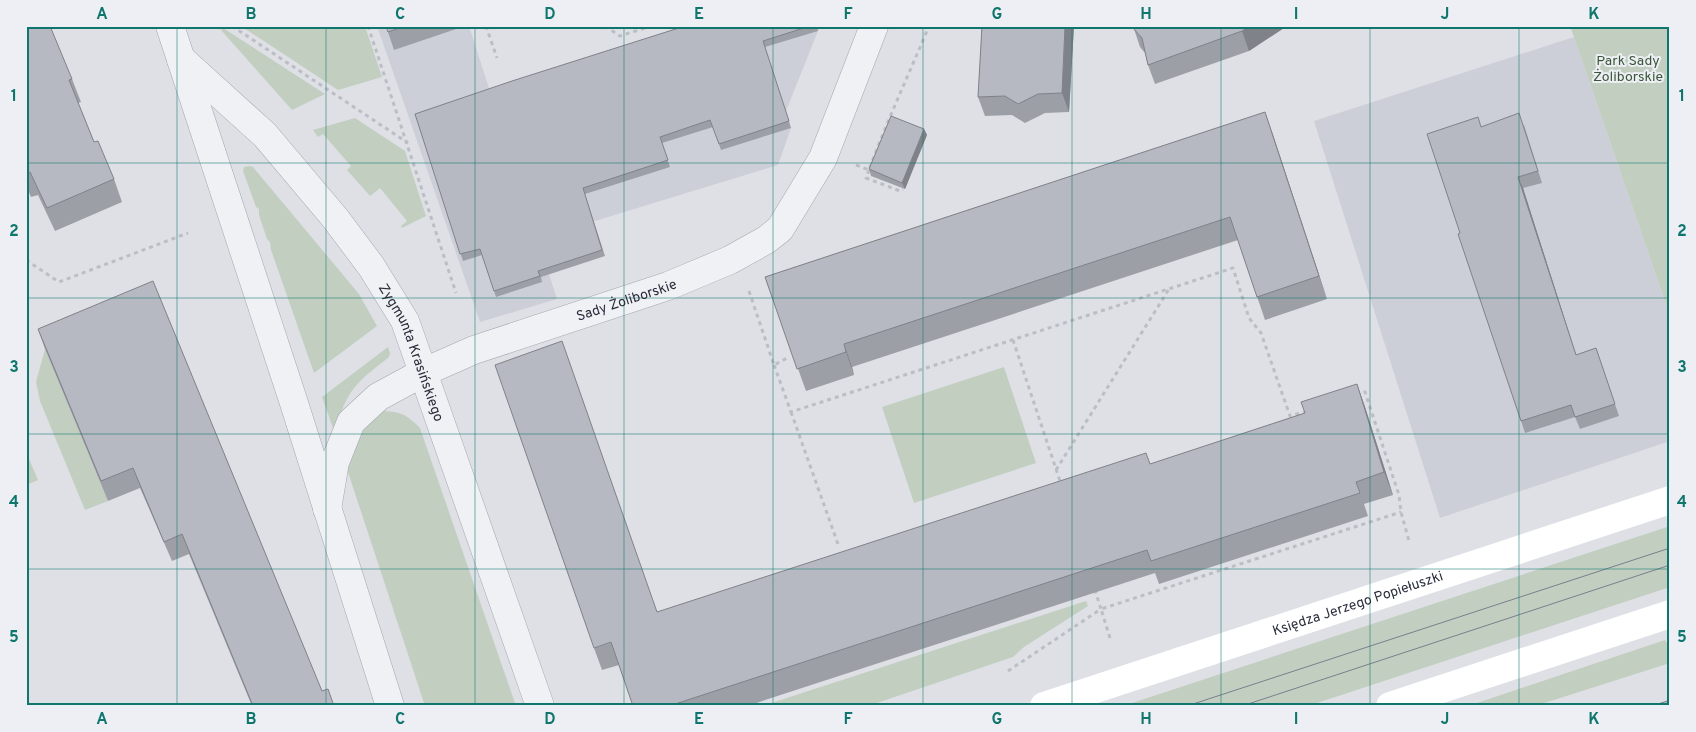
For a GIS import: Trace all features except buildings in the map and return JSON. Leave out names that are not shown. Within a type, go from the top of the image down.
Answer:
[{"type":"main road","name":"Księdza Jerzego Popiełuszki","points":[[1044,706],[1670,500]]},
{"type":"main road","points":[[1390,706],[1670,614]]},
{"type":"street","name":"Zygmunta Krasińskiego","points":[[170,26],[390,706]]},
{"type":"street","name":"Sady Żoliborskie","points":[[327,510],[336,462],[351,422],[378,397],[424,372],[474,350],[668,286],[730,260],[766,240],[780,229],[823,158],[874,26]]},
{"type":"street","name":"Zygmunta Krasińskiego","points":[[181,59],[265,135],[335,218],[371,266],[405,321],[540,706]]},
{"type":"path","points":[[232,26],[408,143]]},
{"type":"path","points":[[368,26],[456,293]]},
{"type":"path","points":[[486,26],[497,58]]},
{"type":"path","points":[[605,26],[620,36],[651,26]]},
{"type":"path","points":[[869,170],[866,178],[900,191],[903,189]]},
{"type":"path","points":[[26,260],[59,282],[188,233]]},
{"type":"path","points":[[791,412],[1234,268],[1249,318],[1261,334],[1290,416],[1309,410]]},
{"type":"path","points":[[1056,470],[1170,289]]},
{"type":"path","points":[[1013,340],[1063,488]]},
{"type":"path","points":[[774,365],[839,547]]},
{"type":"path","points":[[1356,395],[1365,392],[1399,495],[1401,512],[1409,541]]},
{"type":"path","points":[[1008,671],[1100,609],[1401,512]]},
{"type":"path","points":[[1092,581],[1110,638]]},
{"type":"shaded area","points":[[377,26],[469,26],[557,299],[480,322]]},
{"type":"shaded area","points":[[707,26],[820,26],[786,111],[791,128],[778,165],[569,229],[522,85]]},
{"type":"shaded area","points":[[1574,37],[1670,316],[1670,441],[1440,518],[1314,121]]},
{"type":"green space","points":[[241,26],[365,26],[382,77],[338,90]]},
{"type":"green space","name":"Park Sady Żoliborskie","points":[[1570,26],[1670,26],[1670,316],[1574,37]]},
{"type":"green space","points":[[223,28],[325,94],[292,110],[221,30]]},
{"type":"green space","points":[[355,118],[405,151],[426,216],[402,228],[401,226],[407,221],[380,188],[370,196],[347,170],[351,166],[323,134],[318,137],[313,130]]},
{"type":"green space","points":[[244,167],[253,167],[359,294],[377,326],[314,373],[271,250],[270,242],[267,239],[259,215],[259,209],[256,207],[243,171]]},
{"type":"green space","points":[[388,347],[389,357],[371,371],[351,392],[342,411],[339,423],[333,428],[322,397]]},
{"type":"green space","points":[[45,349],[108,501],[85,510],[40,401],[36,382]]},
{"type":"green space","points":[[1004,367],[1036,463],[914,503],[882,407]]},
{"type":"green space","points":[[384,411],[404,415],[420,428],[516,706],[425,706],[346,466],[367,419]]},
{"type":"green space","points":[[26,452],[38,480],[26,485]]},
{"type":"green space","points":[[1670,526],[1670,587],[1308,706],[1133,706],[1132,703]]},
{"type":"green space","points":[[1086,601],[1088,606],[1024,647],[1013,657],[868,706],[762,706]]},
{"type":"green space","points":[[1665,640],[1670,648],[1670,663],[1535,706],[1468,706]]},
{"type":"tram line","points":[[1187,706],[1670,548]]},
{"type":"tram line","points":[[1242,706],[1670,565]]}]
